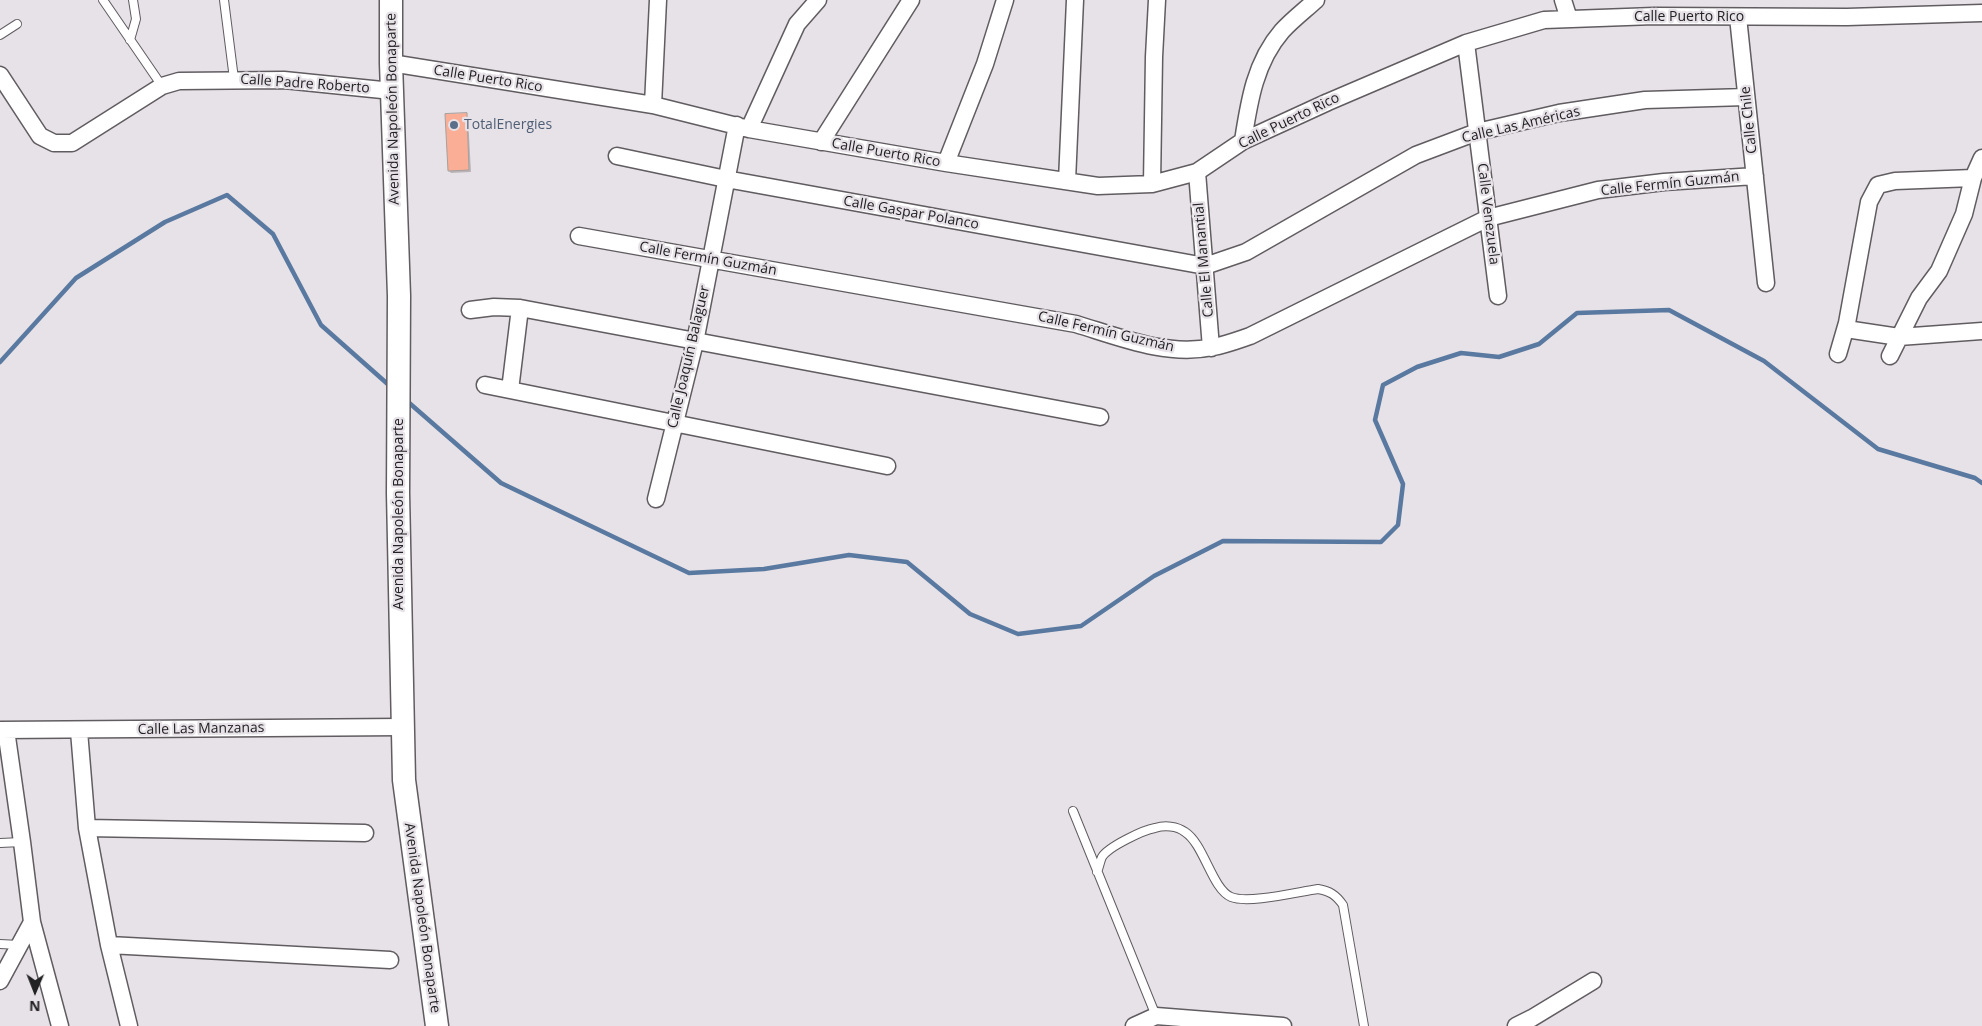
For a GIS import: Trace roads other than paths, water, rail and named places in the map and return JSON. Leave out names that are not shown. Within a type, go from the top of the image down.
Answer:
[{"type":"main road","name":"Avenida Napoleón Bonaparte","points":[[391,0],[391,63],[399,296],[398,493],[404,780],[437,1026]]},
{"type":"street","points":[[653,106],[658,0]]},
{"type":"street","name":"Calle Joaquín Balaguer","points":[[656,499],[695,342],[726,179],[743,127],[797,24],[818,0]]},
{"type":"street","points":[[821,142],[911,0]]},
{"type":"street","points":[[946,163],[985,64],[1005,0]]},
{"type":"street","points":[[1067,181],[1075,0]]},
{"type":"street","points":[[1152,184],[1157,0]]},
{"type":"street","points":[[1243,141],[1250,100],[1259,68],[1282,32],[1316,0]]},
{"type":"street","points":[[1563,0],[1569,19]]},
{"type":"street","name":"Calle Puerto Rico","points":[[391,63],[653,106],[743,127],[821,142],[1098,186],[1152,184],[1197,172],[1243,141],[1328,102],[1466,42],[1544,20],[1654,16],[1847,17],[1982,12]]},
{"type":"street","name":"Calle Chile","points":[[1738,17],[1766,283]]},
{"type":"street","name":"Calle Venezuela","points":[[1466,42],[1498,296]]},
{"type":"street","name":"Calle Padre Roberto","points":[[0,75],[40,136],[54,143],[72,143],[162,86],[179,81],[284,80],[392,91]]},
{"type":"street","name":"Calle Las Américas","points":[[1205,266],[1246,252],[1416,155],[1478,132],[1559,114],[1645,100],[1746,97]]},
{"type":"street","name":"Calle Gaspar Polanco","points":[[617,156],[726,179],[1205,266]]},
{"type":"street","points":[[1890,356],[1919,298],[1939,271],[1964,214],[1973,178],[1982,158]]},
{"type":"street","name":"Calle El Manantial","points":[[1197,172],[1211,348]]},
{"type":"street","name":"Calle Fermín Guzmán","points":[[579,236],[1076,324],[1154,345],[1178,349],[1211,348],[1250,336],[1488,218],[1598,190],[1664,182],[1755,176]]},
{"type":"street","points":[[1838,354],[1846,329],[1869,202],[1878,185],[1894,181],[1973,178]]},
{"type":"street","points":[[470,310],[494,307],[520,308],[1100,417]]},
{"type":"street","points":[[510,390],[520,308]]},
{"type":"street","points":[[1846,329],[1899,338],[1982,332]]},
{"type":"street","points":[[485,385],[886,466]]},
{"type":"street","name":"Calle Las Manzanas","points":[[3,730],[402,726]]},
{"type":"street","points":[[3,730],[22,842],[32,922],[60,1026]]},
{"type":"street","points":[[79,730],[87,828],[109,945],[129,1026]]},
{"type":"street","points":[[87,828],[365,833]]},
{"type":"street","points":[[0,981],[32,922]]},
{"type":"street","points":[[109,945],[390,960]]},
{"type":"street","points":[[1516,1026],[1594,981]]},
{"type":"street","points":[[1134,1026],[1156,1016],[1283,1026]]},
{"type":"lane","points":[[103,0],[162,86]]},
{"type":"lane","points":[[130,40],[136,18],[133,0]]},
{"type":"lane","points":[[224,0],[234,79]]},
{"type":"lane","points":[[0,35],[18,24]]},
{"type":"lane","points":[[1073,811],[1156,1016]]},
{"type":"lane","points":[[1097,872],[1102,857],[1112,847],[1155,828],[1171,826],[1186,832],[1201,852],[1219,886],[1228,896],[1241,900],[1318,888],[1328,890],[1336,895],[1343,905],[1364,1026]]},
{"type":"lane","points":[[0,844],[22,842]]},
{"type":"lane","points":[[0,944],[20,944]]},
{"type":"waterway","points":[[0,362],[76,278],[165,222],[227,195],[273,234],[321,325],[391,387]]},
{"type":"waterway","points":[[407,401],[501,483],[689,573],[764,569],[849,555],[907,562],[970,614],[1018,634],[1081,626],[1154,576],[1223,541],[1381,542],[1398,525],[1403,484],[1375,420],[1383,385],[1417,367],[1461,353],[1499,357],[1539,344],[1577,313],[1669,310],[1764,361],[1878,449],[1975,478],[1982,483]]},
{"type":"place","name":"TotalEnergies","points":[[454,125]]}]
